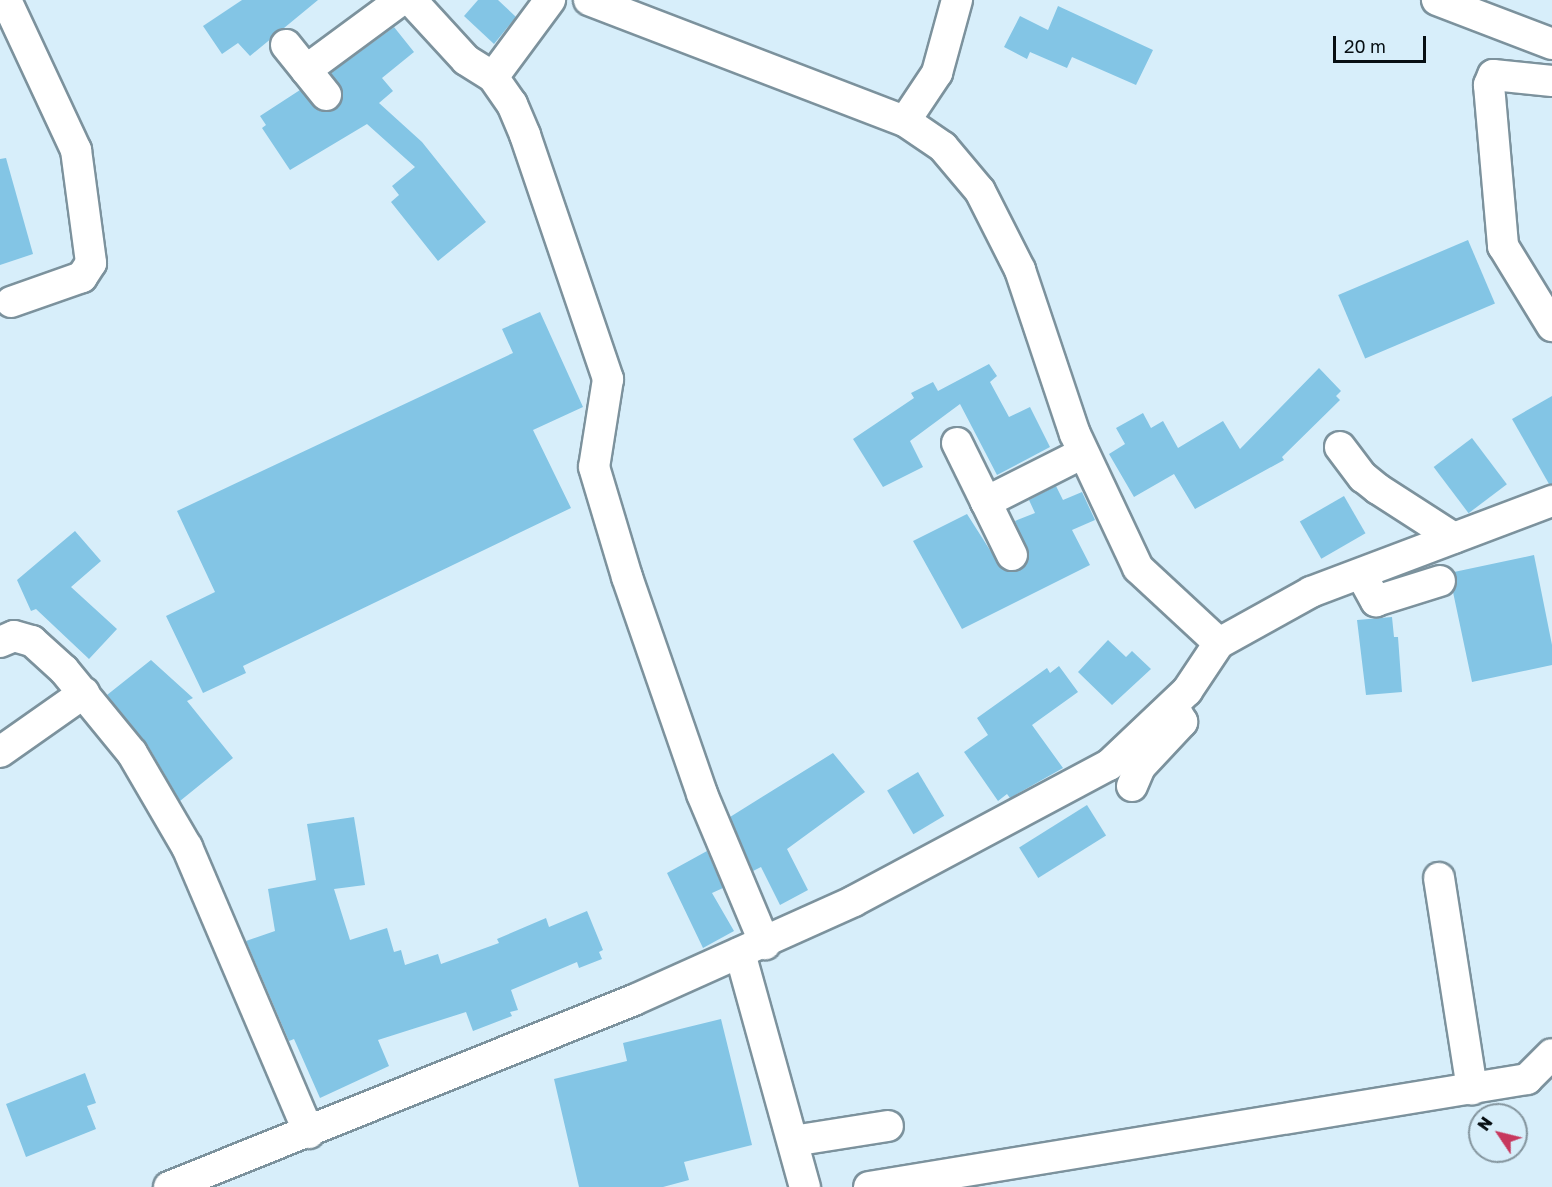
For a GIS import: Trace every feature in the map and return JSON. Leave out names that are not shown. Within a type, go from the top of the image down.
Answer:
[{"type":"street","points":[[306,70],[401,0]]},
{"type":"street","points":[[411,0],[466,60],[493,77],[512,104],[525,135],[608,379],[594,467],[627,578],[753,948],[792,1141],[805,1187]]},
{"type":"street","points":[[493,77],[550,0]]},
{"type":"street","points":[[589,0],[905,121],[943,147],[980,190],[1020,270],[1083,453],[1138,568],[1219,643]]},
{"type":"street","points":[[905,121],[936,73],[957,0]]},
{"type":"street","points":[[1437,0],[1552,44]]},
{"type":"street","points":[[6,2],[76,150],[91,263],[82,277],[11,302]]},
{"type":"street","points":[[286,45],[326,95]]},
{"type":"street","points":[[1552,81],[1493,75],[1489,85],[1503,246],[1552,326]]},
{"type":"street","points":[[957,443],[1012,555]]},
{"type":"street","points":[[1340,447],[1362,477],[1454,538]]},
{"type":"street","points":[[986,502],[1083,453]]},
{"type":"street","points":[[169,1187],[309,1133],[634,1000],[753,948],[943,856],[1109,765],[1186,691],[1219,643],[1311,592],[1362,576],[1552,501]]},
{"type":"street","points":[[1362,576],[1376,601],[1440,581]]},
{"type":"street","points":[[0,642],[15,636],[32,641],[84,693],[132,753],[187,848],[309,1133]]},
{"type":"street","points":[[0,752],[84,693]]},
{"type":"street","points":[[1132,786],[1140,767],[1182,722],[1172,705]]},
{"type":"street","points":[[1439,878],[1472,1089]]},
{"type":"street","points":[[869,1187],[1540,1079],[1552,1054]]},
{"type":"street","points":[[792,1141],[888,1126]]},
{"type":"building","points":[[242,0],[318,0],[250,56],[238,43],[222,54],[203,26]]},
{"type":"building","points":[[478,0],[498,0],[516,17],[494,44],[464,16]]},
{"type":"building","points":[[1058,6],[1153,50],[1136,85],[1072,57],[1067,68],[1030,52],[1027,59],[1004,47],[1020,16],[1048,30]]},
{"type":"building","points":[[394,27],[414,52],[382,78],[393,91],[379,103],[422,142],[486,222],[438,261],[391,202],[399,195],[392,186],[415,167],[367,124],[290,170],[262,128],[266,125],[260,116],[300,90],[319,111],[336,109],[343,93],[331,73]]},
{"type":"building","points":[[6,158],[33,254],[0,265],[0,159]]},
{"type":"building","points":[[1468,240],[1495,304],[1365,359],[1338,295]]},
{"type":"building","points":[[540,312],[583,407],[533,430],[571,508],[243,666],[246,673],[203,693],[166,616],[215,592],[177,511],[513,353],[502,329]]},
{"type":"building","points":[[989,364],[997,376],[990,382],[1009,417],[1030,407],[1050,447],[997,475],[960,404],[910,441],[923,467],[883,487],[853,439],[914,398],[911,393],[933,382],[938,391]]},
{"type":"building","points":[[1319,368],[1341,391],[1336,396],[1340,400],[1282,457],[1284,460],[1195,509],[1174,474],[1134,497],[1109,454],[1125,444],[1116,428],[1143,413],[1151,428],[1163,421],[1178,448],[1223,421],[1240,449]]},
{"type":"building","points":[[1552,396],[1552,484],[1549,484],[1512,419]]},
{"type":"building","points":[[1472,438],[1507,484],[1469,513],[1434,467]]},
{"type":"building","points":[[1056,486],[1063,500],[1082,492],[1095,520],[1072,530],[1090,565],[962,629],[913,541],[967,514],[1002,569],[1019,571],[1029,556],[1015,521],[1035,513],[1029,500]]},
{"type":"building","points":[[1344,496],[1366,533],[1321,559],[1300,522]]},
{"type":"building","points":[[75,531],[101,561],[71,587],[117,629],[89,659],[36,609],[31,611],[17,580]]},
{"type":"building","points":[[1534,555],[1552,645],[1552,665],[1472,682],[1453,592],[1457,584],[1454,572]]},
{"type":"building","points":[[1392,617],[1394,637],[1398,637],[1402,692],[1366,695],[1357,620]]},
{"type":"building","points":[[1108,640],[1126,657],[1132,651],[1151,669],[1112,705],[1078,672]]},
{"type":"building","points":[[151,660],[193,698],[187,701],[233,758],[180,801],[147,744],[107,695]]},
{"type":"building","points":[[1059,666],[1078,692],[1032,725],[1063,768],[1010,798],[1007,794],[998,801],[964,752],[988,735],[977,718],[1047,668],[1050,673]]},
{"type":"building","points":[[833,753],[865,792],[787,849],[808,890],[780,905],[761,867],[753,871],[730,817]]},
{"type":"building","points":[[918,772],[944,816],[913,834],[887,791]]},
{"type":"building","points":[[1087,805],[1106,836],[1038,878],[1019,847]]},
{"type":"building","points":[[354,817],[365,885],[334,889],[350,940],[387,928],[394,952],[401,950],[405,965],[438,954],[441,964],[499,943],[497,939],[546,918],[549,927],[587,911],[603,950],[599,952],[602,959],[579,968],[577,962],[511,990],[518,1010],[510,1012],[512,1016],[473,1031],[466,1012],[378,1040],[389,1066],[320,1098],[294,1039],[289,1041],[246,941],[275,931],[268,889],[316,880],[307,824]]},
{"type":"building","points":[[707,851],[723,888],[712,893],[734,931],[703,948],[667,873]]},
{"type":"building","points":[[721,1019],[752,1145],[684,1162],[689,1180],[663,1187],[579,1187],[554,1079],[627,1061],[623,1043]]},
{"type":"building","points":[[85,1073],[96,1103],[87,1106],[96,1129],[26,1157],[6,1104]]}]
